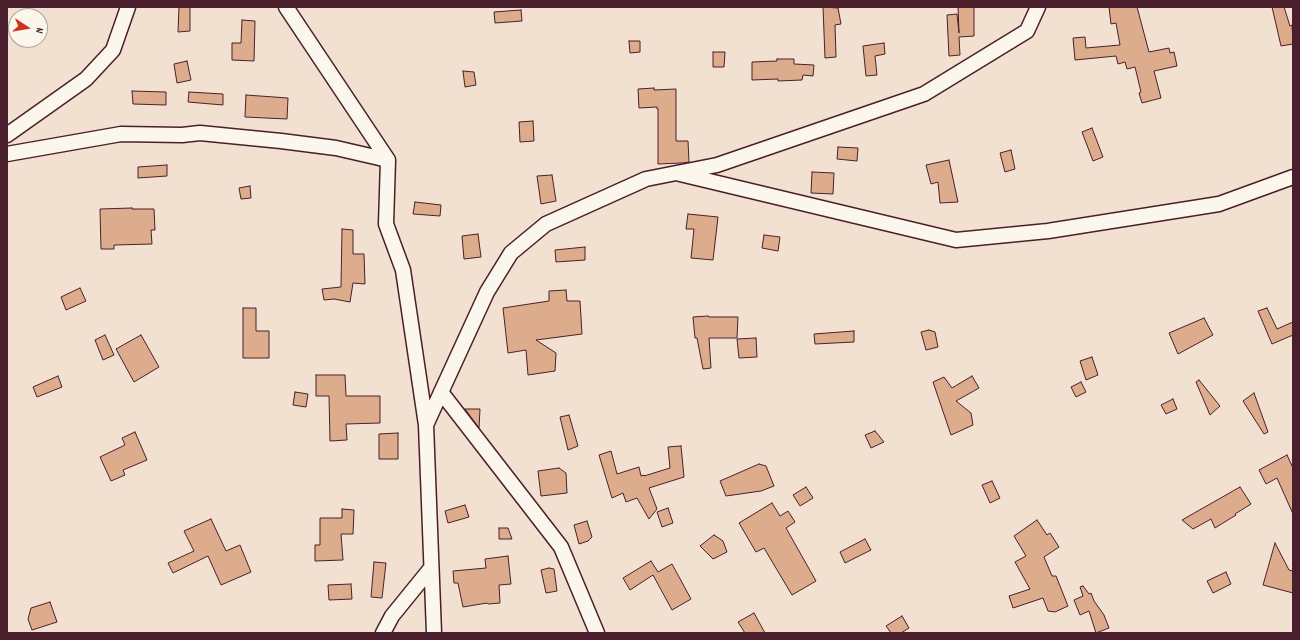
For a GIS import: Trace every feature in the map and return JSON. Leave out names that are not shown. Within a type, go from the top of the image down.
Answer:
[{"type":"street","points":[[7,135],[86,79],[112,50],[128,7]]},
{"type":"street","points":[[286,7],[388,160],[386,224],[403,270],[426,425],[434,633]]},
{"type":"street","points":[[426,425],[487,292],[511,253],[546,224],[646,179],[717,165],[924,94],[1027,31],[1038,7]]},
{"type":"street","points":[[7,154],[121,134],[182,135],[200,133],[336,148],[388,160]]},
{"type":"street","points":[[675,173],[956,240],[1048,231],[1219,204],[1293,177]]},
{"type":"street","points":[[441,392],[562,547],[597,633]]},
{"type":"street","points":[[383,633],[392,616],[431,568]]},
{"type":"building","points":[[179,7],[190,7],[190,31],[178,32]]},
{"type":"building","points":[[823,7],[838,8],[841,24],[835,25],[836,57],[825,58]]},
{"type":"building","points":[[958,7],[974,7],[974,36],[959,37],[960,55],[949,56],[947,15],[957,14],[959,33]]},
{"type":"building","points":[[1109,7],[1137,7],[1149,52],[1169,48],[1170,53],[1174,52],[1177,66],[1154,71],[1161,98],[1142,103],[1135,67],[1127,69],[1125,62],[1118,64],[1116,56],[1075,60],[1073,38],[1085,37],[1086,48],[1120,45],[1116,23],[1111,24]]},
{"type":"building","points":[[1272,7],[1284,7],[1290,26],[1292,25],[1293,44],[1281,46]]},
{"type":"building","points":[[521,10],[522,21],[495,23],[494,12]]},
{"type":"building","points":[[242,20],[255,21],[254,61],[232,60],[232,43],[241,43]]},
{"type":"building","points":[[629,41],[640,41],[640,52],[630,53]]},
{"type":"building","points":[[884,43],[885,54],[875,56],[877,75],[866,76],[863,46]]},
{"type":"building","points":[[713,52],[725,52],[724,67],[713,67]]},
{"type":"building","points":[[777,59],[794,59],[794,64],[814,65],[813,76],[803,75],[802,80],[752,80],[752,62],[777,61]]},
{"type":"building","points":[[187,61],[191,80],[177,83],[174,64]]},
{"type":"building","points":[[463,71],[474,72],[476,85],[465,87]]},
{"type":"building","points":[[654,88],[654,90],[676,89],[676,141],[688,141],[689,162],[658,164],[658,109],[657,107],[639,108],[638,89]]},
{"type":"building","points":[[132,91],[166,92],[166,105],[133,104]]},
{"type":"building","points":[[189,92],[223,94],[223,105],[188,102]]},
{"type":"building","points":[[246,95],[288,98],[287,119],[245,117]]},
{"type":"building","points":[[533,121],[534,141],[520,142],[519,122]]},
{"type":"building","points":[[1092,128],[1103,157],[1093,161],[1082,132]]},
{"type":"building","points":[[838,147],[858,148],[857,161],[837,159]]},
{"type":"building","points":[[1011,150],[1015,169],[1005,172],[1000,153]]},
{"type":"building","points":[[949,160],[958,202],[940,203],[938,182],[931,184],[926,165]]},
{"type":"building","points":[[167,165],[167,176],[138,178],[138,167]]},
{"type":"building","points":[[812,172],[834,173],[833,194],[811,193]]},
{"type":"building","points":[[552,175],[556,201],[541,204],[537,176]]},
{"type":"building","points":[[250,186],[251,198],[241,199],[239,188]]},
{"type":"building","points":[[415,202],[441,205],[440,216],[413,214]]},
{"type":"building","points":[[100,209],[154,209],[155,230],[151,230],[152,244],[114,245],[114,249],[101,249]]},
{"type":"building","points":[[688,214],[718,217],[713,260],[691,258],[694,229],[686,229]]},
{"type":"building","points":[[342,229],[353,230],[353,254],[364,254],[365,284],[353,283],[350,302],[334,299],[324,300],[322,289],[341,287]]},
{"type":"building","points":[[478,234],[481,257],[464,259],[462,236]]},
{"type":"building","points":[[764,235],[780,237],[778,251],[762,248]]},
{"type":"building","points":[[585,247],[585,260],[556,262],[555,250]]},
{"type":"building","points":[[80,288],[86,301],[66,310],[61,297]]},
{"type":"building","points":[[566,290],[567,301],[580,301],[582,334],[536,340],[556,353],[555,371],[528,375],[526,350],[508,353],[503,308],[549,301],[549,291]]},
{"type":"building","points":[[243,308],[256,308],[256,331],[269,331],[269,358],[243,358]]},
{"type":"building","points":[[1267,308],[1277,329],[1293,322],[1293,335],[1272,344],[1258,311]]},
{"type":"building","points":[[693,317],[738,317],[737,338],[709,338],[711,368],[703,369],[697,338],[695,338]]},
{"type":"building","points":[[1204,318],[1213,335],[1178,354],[1169,333]]},
{"type":"building","points":[[929,330],[935,332],[938,347],[926,350],[921,332]]},
{"type":"building","points":[[854,331],[854,342],[815,344],[814,334]]},
{"type":"building","points":[[105,335],[114,355],[103,360],[95,340]]},
{"type":"building","points":[[141,335],[159,367],[134,382],[116,349]]},
{"type":"building","points":[[756,338],[757,357],[739,358],[737,339]]},
{"type":"building","points":[[1092,357],[1098,375],[1086,380],[1080,361]]},
{"type":"building","points":[[316,375],[345,375],[346,396],[380,396],[380,423],[346,424],[347,440],[330,441],[329,396],[316,396]]},
{"type":"building","points":[[58,376],[62,387],[37,397],[33,387]]},
{"type":"building","points":[[972,376],[979,388],[956,401],[971,413],[973,425],[951,435],[933,382],[944,377],[952,388]]},
{"type":"building","points":[[1199,380],[1220,406],[1210,415],[1196,382]]},
{"type":"building","points":[[1081,382],[1086,392],[1076,397],[1071,387]]},
{"type":"building","points":[[295,392],[308,394],[306,407],[293,405]]},
{"type":"building","points":[[1254,393],[1268,432],[1264,434],[1243,401]]},
{"type":"building","points":[[1173,399],[1177,409],[1166,414],[1161,405]]},
{"type":"building","points":[[465,409],[480,409],[479,428]]},
{"type":"building","points":[[569,415],[578,446],[568,450],[560,417]]},
{"type":"building","points":[[875,431],[884,442],[871,448],[865,435]]},
{"type":"building","points":[[135,432],[147,460],[123,470],[125,475],[111,481],[100,457],[125,445],[122,438]]},
{"type":"building","points":[[398,433],[398,459],[379,459],[379,434]]},
{"type":"building","points":[[681,446],[684,477],[649,488],[657,509],[649,519],[637,498],[626,502],[623,493],[612,498],[599,455],[611,451],[617,474],[639,467],[641,476],[644,476],[670,468],[668,447]]},
{"type":"building","points":[[1287,455],[1293,468],[1293,514],[1277,478],[1266,484],[1259,470]]},
{"type":"building","points":[[759,464],[766,466],[774,486],[761,491],[726,496],[720,481]]},
{"type":"building","points":[[559,468],[566,473],[567,493],[541,496],[538,471]]},
{"type":"building","points":[[992,481],[1000,498],[990,503],[982,485]]},
{"type":"building","points":[[806,487],[813,498],[800,506],[793,495]]},
{"type":"building","points":[[1240,487],[1251,504],[1215,528],[1211,519],[1193,529],[1182,520]]},
{"type":"building","points":[[772,503],[780,516],[788,511],[795,522],[786,528],[816,581],[792,595],[764,548],[756,552],[739,523]]},
{"type":"building","points":[[465,505],[469,517],[448,523],[445,511]]},
{"type":"building","points":[[668,508],[673,523],[662,527],[657,512]]},
{"type":"building","points":[[342,509],[354,510],[353,534],[341,534],[343,560],[315,561],[315,545],[320,545],[320,518],[342,518]]},
{"type":"building","points":[[211,519],[226,551],[240,545],[251,572],[221,585],[208,556],[173,573],[168,563],[194,551],[184,531]]},
{"type":"building","points":[[1037,520],[1047,535],[1050,533],[1059,547],[1044,557],[1052,576],[1056,576],[1068,606],[1055,612],[1048,611],[1043,598],[1013,608],[1009,596],[1030,589],[1015,562],[1026,556],[1014,536]]},
{"type":"building","points":[[587,521],[592,537],[588,541],[579,544],[574,525]]},
{"type":"building","points":[[499,528],[508,528],[512,539],[499,539]]},
{"type":"building","points":[[714,535],[723,541],[727,552],[713,559],[700,546]]},
{"type":"building","points":[[865,539],[871,550],[845,563],[840,552]]},
{"type":"building","points":[[1275,543],[1289,570],[1293,571],[1293,593],[1263,585]]},
{"type":"building","points":[[508,556],[511,584],[499,585],[500,603],[487,603],[463,607],[458,583],[454,583],[453,571],[486,568],[485,559]]},
{"type":"building","points":[[651,561],[658,572],[672,564],[691,599],[672,610],[653,575],[630,590],[623,578]]},
{"type":"building","points":[[374,562],[386,563],[382,598],[371,597]]},
{"type":"building","points":[[549,568],[554,569],[557,591],[546,593],[541,570]]},
{"type":"building","points":[[1226,572],[1231,584],[1213,593],[1207,581]]},
{"type":"building","points":[[351,584],[352,599],[329,600],[328,585]]},
{"type":"building","points":[[1083,586],[1089,594],[1091,593],[1094,601],[1104,615],[1109,628],[1096,633],[1089,611],[1080,615],[1074,600],[1083,596],[1080,587]]},
{"type":"building","points":[[50,602],[57,622],[32,630],[28,619],[31,608]]},
{"type":"building","points":[[754,613],[765,633],[745,633],[738,622]]},
{"type":"building","points":[[902,616],[909,628],[901,633],[891,633],[886,626]]}]
